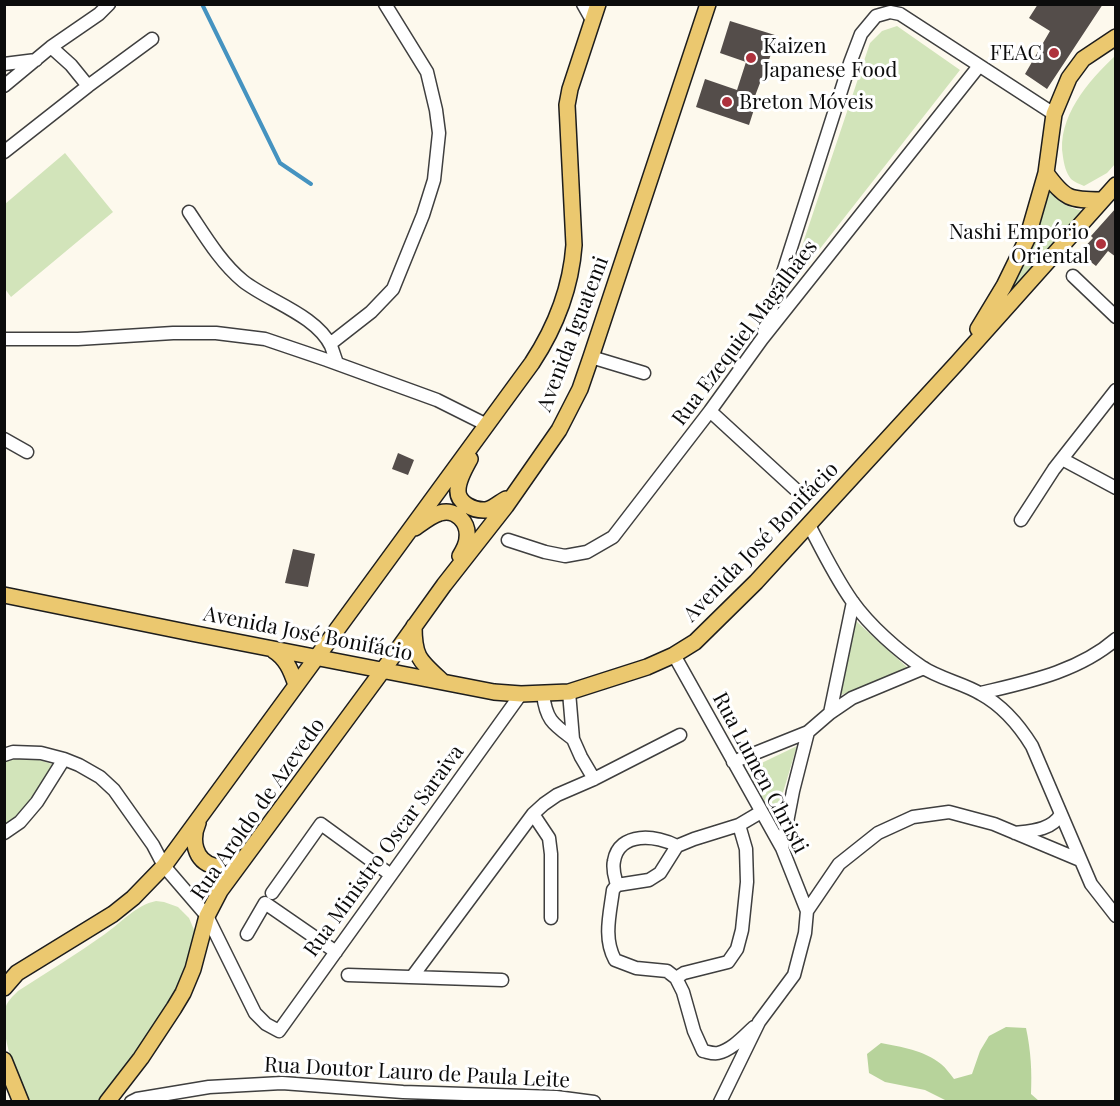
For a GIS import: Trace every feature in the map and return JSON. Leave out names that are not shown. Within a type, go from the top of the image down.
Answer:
[{"type":"main road","name":"Avenida Iguatemi","points":[[4,988],[17,973],[113,914],[133,898],[164,866],[544,344],[562,302],[573,261],[567,105],[570,89],[598,4]]},
{"type":"main road","name":"Avenida Iguatemi","points":[[383,669],[514,494],[559,430],[580,389],[708,4]]},
{"type":"main road","points":[[957,363],[1004,286],[1027,239],[1046,173],[1054,114],[1069,78],[1083,58],[1116,37]]},
{"type":"main road","points":[[1046,173],[1059,192],[1085,200],[1101,200]]},
{"type":"main road","name":"Avenida José Bonifácio","points":[[4,595],[494,692],[543,694],[569,692],[647,667],[674,656],[695,642],[742,596],[957,363],[1116,185]]},
{"type":"main road","points":[[485,427],[459,482],[457,492],[461,500],[476,510],[488,510],[514,494]]},
{"type":"main road","points":[[405,536],[440,513],[451,512],[463,520],[467,539],[444,585]]},
{"type":"main road","points":[[414,625],[414,644],[417,655],[444,683]]},
{"type":"main road","points":[[270,648],[281,655],[287,663],[296,685]]},
{"type":"main road","name":"Rua Aroldo de Azevedo","points":[[107,1101],[141,1058],[183,993],[193,969],[207,916],[220,891],[383,669]]},
{"type":"main road","points":[[202,812],[195,829],[194,846],[203,861],[215,867],[242,860]]},
{"type":"main road","points":[[4,1060],[15,1094],[21,1101]]},
{"type":"street","points":[[4,86],[51,47],[99,14],[109,4]]},
{"type":"street","points":[[330,344],[370,312],[393,289],[435,180],[439,133],[427,72],[385,4]]},
{"type":"street","points":[[583,4],[592,20]]},
{"type":"street","points":[[762,339],[850,63],[861,34],[876,16],[890,12],[900,14],[1054,114]]},
{"type":"street","points":[[4,152],[152,39]]},
{"type":"street","points":[[51,47],[88,86]]},
{"type":"street","points":[[4,64],[37,59]]},
{"type":"street","name":"Rua Ezequiel Magalhães","points":[[508,540],[565,556],[587,552],[613,537],[762,339],[979,66]]},
{"type":"street","points":[[189,212],[228,267],[254,289],[294,311],[318,329],[330,344],[337,363]]},
{"type":"street","points":[[1073,276],[1116,317]]},
{"type":"street","points":[[4,339],[78,339],[148,333],[216,333],[265,339],[437,400],[485,427]]},
{"type":"street","points":[[591,357],[644,373]]},
{"type":"street","points":[[1021,520],[1062,459],[1116,390]]},
{"type":"street","points":[[710,411],[795,489]]},
{"type":"street","points":[[4,439],[27,452]]},
{"type":"street","points":[[1062,459],[1116,488]]},
{"type":"street","points":[[809,525],[853,602],[878,630],[924,668],[981,693],[1003,709],[1019,725],[1032,746],[1091,884],[1116,916]]},
{"type":"street","points":[[830,713],[853,602]]},
{"type":"street","points":[[981,693],[1043,678],[1083,660],[1116,639]]},
{"type":"street","name":"Rua Lumen Christi","points":[[674,656],[782,848],[807,910]]},
{"type":"street","points":[[734,762],[808,732],[852,698],[924,668]]},
{"type":"street","points":[[569,692],[573,739],[594,779]]},
{"type":"street","name":"Rua Ministro Oscar Saraiva","points":[[207,916],[255,1013],[266,1024],[279,1031],[521,694]]},
{"type":"street","points":[[543,694],[545,709],[553,724],[573,739]]},
{"type":"street","points":[[782,848],[808,732]]},
{"type":"street","points":[[412,977],[533,814],[557,795],[594,779],[680,735]]},
{"type":"street","points":[[4,755],[13,752],[41,753],[79,765],[100,777],[114,790],[153,845],[164,866],[207,916]]},
{"type":"street","points":[[4,833],[20,822],[37,802],[64,759]]},
{"type":"street","points":[[759,1022],[734,1045],[719,1053],[712,1054],[703,1051],[676,978],[667,971],[636,968],[615,960],[610,951],[607,934],[613,890],[617,885],[649,880],[660,873],[677,846],[739,825],[761,812]]},
{"type":"street","points":[[720,1101],[759,1022],[794,975],[806,933],[807,910],[838,864],[878,833],[913,817],[949,812],[994,824],[1080,860]]},
{"type":"street","points":[[533,814],[549,838],[551,918]]},
{"type":"street","points":[[1014,833],[1045,827],[1057,821],[1060,814]]},
{"type":"street","points":[[272,893],[321,824],[391,875]]},
{"type":"street","points":[[676,978],[684,973],[728,962],[737,949],[742,930],[747,882],[746,849],[739,825]]},
{"type":"street","points":[[617,885],[614,861],[618,850],[631,840],[646,837],[666,840],[677,846]]},
{"type":"street","points":[[797,886],[819,892]]},
{"type":"street","points":[[246,934],[265,903],[336,952]]},
{"type":"street","points":[[348,975],[502,980]]},
{"type":"street","name":"Rua Doutor Lauro de Paula Leite","points":[[131,1101],[209,1087],[282,1083],[432,1097],[556,1097],[594,1101]]},
{"type":"green space","points":[[897,26],[960,70],[808,264],[801,249],[870,43],[882,31]]},
{"type":"green space","points":[[1115,56],[1115,164],[1107,173],[1084,186],[1071,179],[1066,168],[1062,142],[1065,128],[1085,88]]},
{"type":"green space","points":[[65,153],[113,212],[11,297],[5,289],[5,204]]},
{"type":"green space","points":[[1048,190],[1064,204],[1083,211],[995,311]]},
{"type":"green space","points":[[856,621],[909,669],[841,695]]},
{"type":"green space","points":[[797,746],[775,819],[747,770]]},
{"type":"green space","points":[[33,758],[55,765],[22,813],[5,828],[5,760]]},
{"type":"green space","points":[[156,901],[178,907],[189,918],[195,932],[190,959],[168,1011],[100,1101],[25,1101],[10,1056],[5,1032],[5,1010],[8,1002],[18,991],[111,930],[135,910]]},
{"type":"green space","points":[[1006,1027],[1026,1028],[1031,1061],[1031,1094],[1039,1101],[947,1101],[925,1090],[885,1082],[869,1073],[867,1054],[881,1043],[927,1055],[943,1066],[954,1079],[972,1074],[980,1051],[989,1036]]},
{"type":"building","name":"FEAC","points":[[1038,4],[1103,4],[1047,89],[1025,74],[1050,31],[1029,18]]},
{"type":"building","points":[[730,21],[778,36],[755,96],[758,97],[749,125],[696,107],[705,79],[737,90],[746,62],[720,53]]},
{"type":"building","name":"Nashi Empório Oriental","points":[[1116,208],[1116,257],[1108,251],[1096,266],[1079,253]]},
{"type":"building","points":[[398,453],[414,460],[408,475],[392,469]]},
{"type":"building","points":[[293,549],[315,554],[308,587],[285,583]]},
{"type":"waterway","points":[[202,4],[280,163],[311,184]]},
{"type":"place","name":"FEAC","points":[[1054,53]]},
{"type":"place","name":"Kaizen Japanese Food","points":[[751,58]]},
{"type":"place","name":"Breton Móveis","points":[[727,102]]},
{"type":"place","name":"Nashi Empório Oriental","points":[[1101,244]]}]
